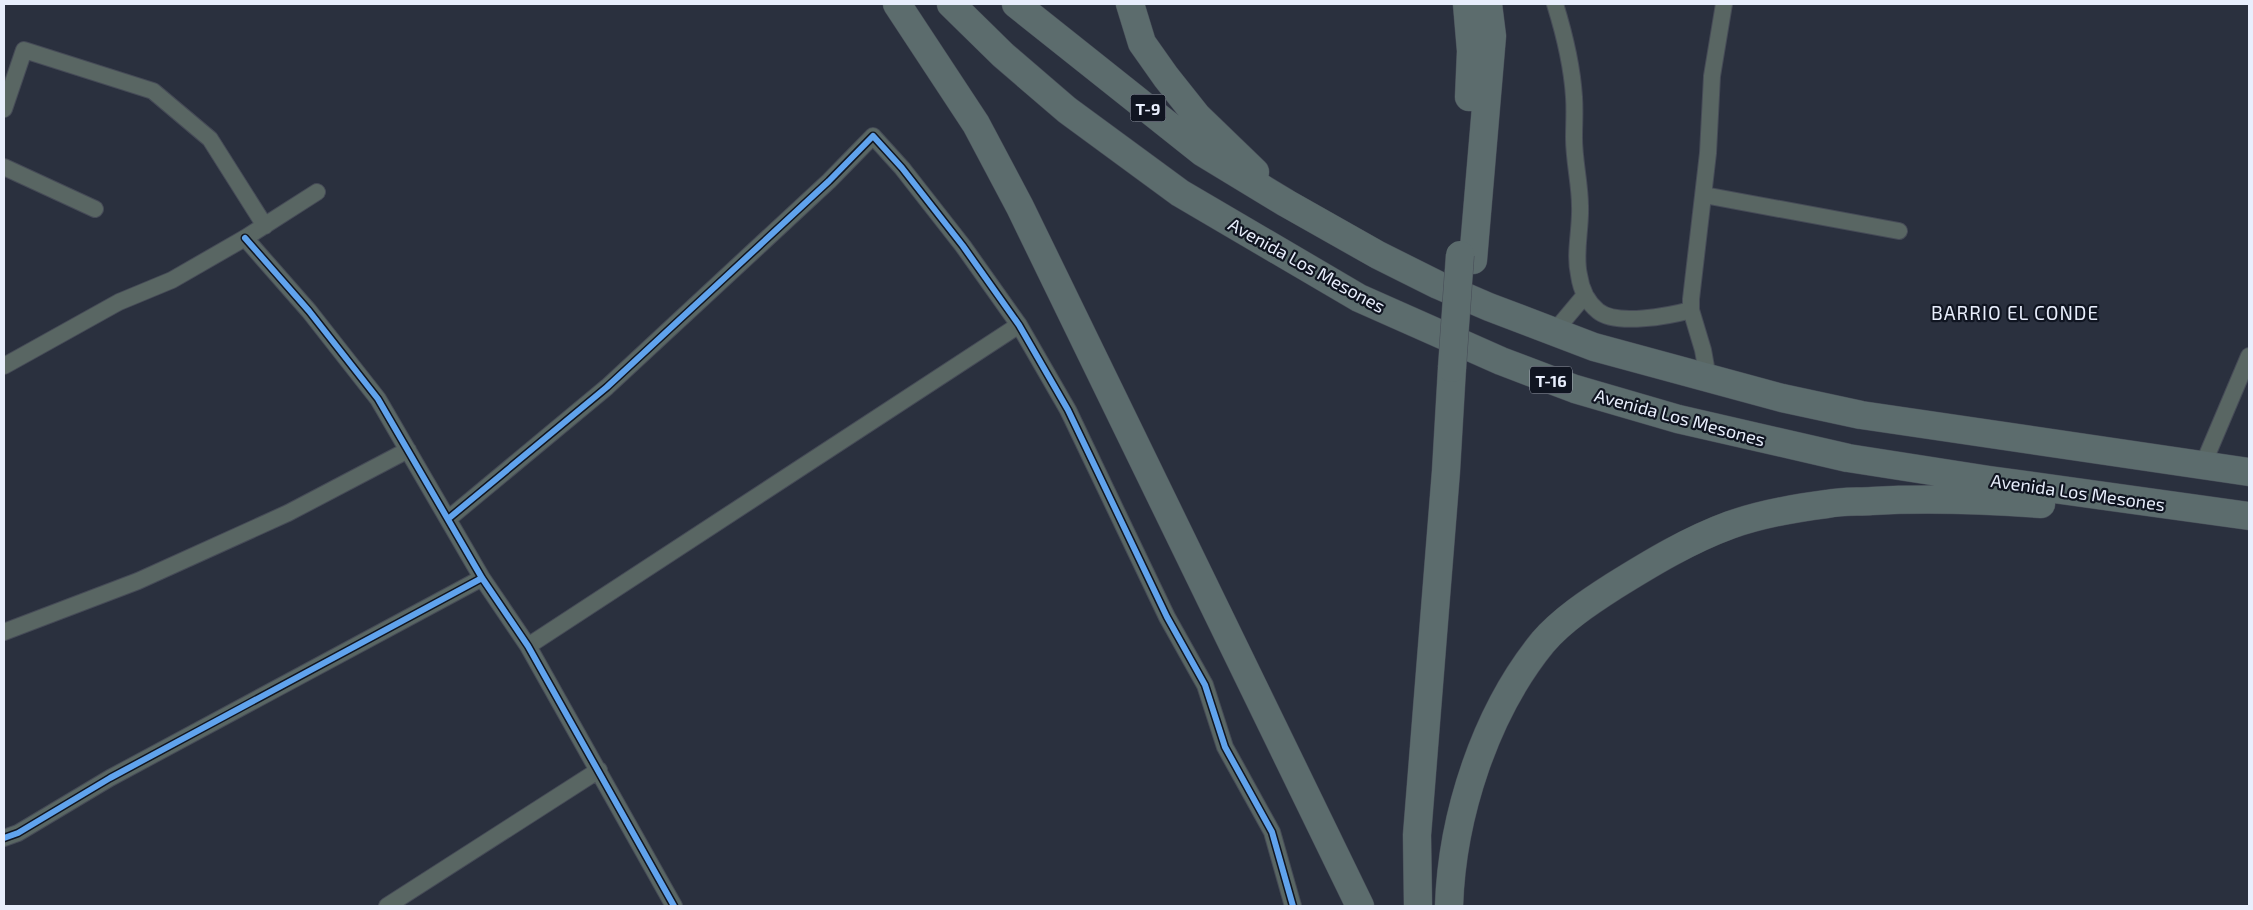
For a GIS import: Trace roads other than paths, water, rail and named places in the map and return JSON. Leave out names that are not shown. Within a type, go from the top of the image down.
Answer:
[{"type":"highway","points":[[897,4],[976,124],[1020,207],[1360,906]]},
{"type":"highway","name":"Avenida Los Mesones","points":[[951,4],[1003,54],[1067,110],[1180,193],[1359,298],[1501,361],[1575,389],[1678,419],[1848,458],[1989,480],[2249,516]]},
{"type":"highway","name":"T-9","points":[[1016,4],[1202,152],[1286,204]]},
{"type":"highway","points":[[1130,4],[1142,42],[1166,77],[1197,116],[1286,204]]},
{"type":"highway","points":[[1436,906],[1436,804],[1467,258],[1471,51],[1467,4]]},
{"type":"highway","points":[[1467,258],[1492,36],[1488,4]]},
{"type":"highway","name":"T-16","points":[[1286,204],[1378,255],[1438,285],[1594,347],[1782,398],[1861,415],[2202,467],[2249,472]]},
{"type":"highway","points":[[1418,906],[1417,835],[1446,471],[1460,370]]},
{"type":"highway","points":[[1449,906],[1459,821],[1474,770],[1511,688],[1544,641],[1568,619],[1593,599],[1672,551],[1731,525],[1761,516],[1829,503],[1932,499],[2203,509]]},
{"type":"street","points":[[1555,4],[1567,48],[1574,95],[1574,139],[1580,208],[1577,261],[1578,274],[1585,295],[1597,310],[1605,315],[1614,317],[1650,317],[1691,310]]},
{"type":"street","points":[[1708,378],[1703,350],[1691,310],[1708,153],[1712,76],[1724,4]]},
{"type":"street","points":[[4,109],[24,50],[153,91],[210,139],[264,226]]},
{"type":"street","points":[[448,519],[607,387],[829,181],[873,136],[902,168],[957,238],[1019,325],[1068,410],[1167,617],[1205,684],[1225,747],[1272,832],[1293,906]]},
{"type":"street","points":[[4,167],[95,209]]},
{"type":"street","points":[[4,366],[119,302],[172,280],[246,238],[317,192]]},
{"type":"street","points":[[1704,195],[1899,231]]},
{"type":"street","points":[[246,238],[309,311],[378,399],[482,578],[528,646],[674,906]]},
{"type":"street","points":[[1554,332],[1585,295]]},
{"type":"street","points":[[528,646],[1019,325]]},
{"type":"street","points":[[2202,467],[2249,356]]},
{"type":"street","points":[[4,632],[147,577],[288,513],[408,450]]},
{"type":"street","points":[[4,838],[18,833],[110,778],[482,578]]},
{"type":"street","points":[[387,906],[599,770]]},
{"type":"district","name":"BARRIO EL CONDE","points":[[2015,312]]}]
